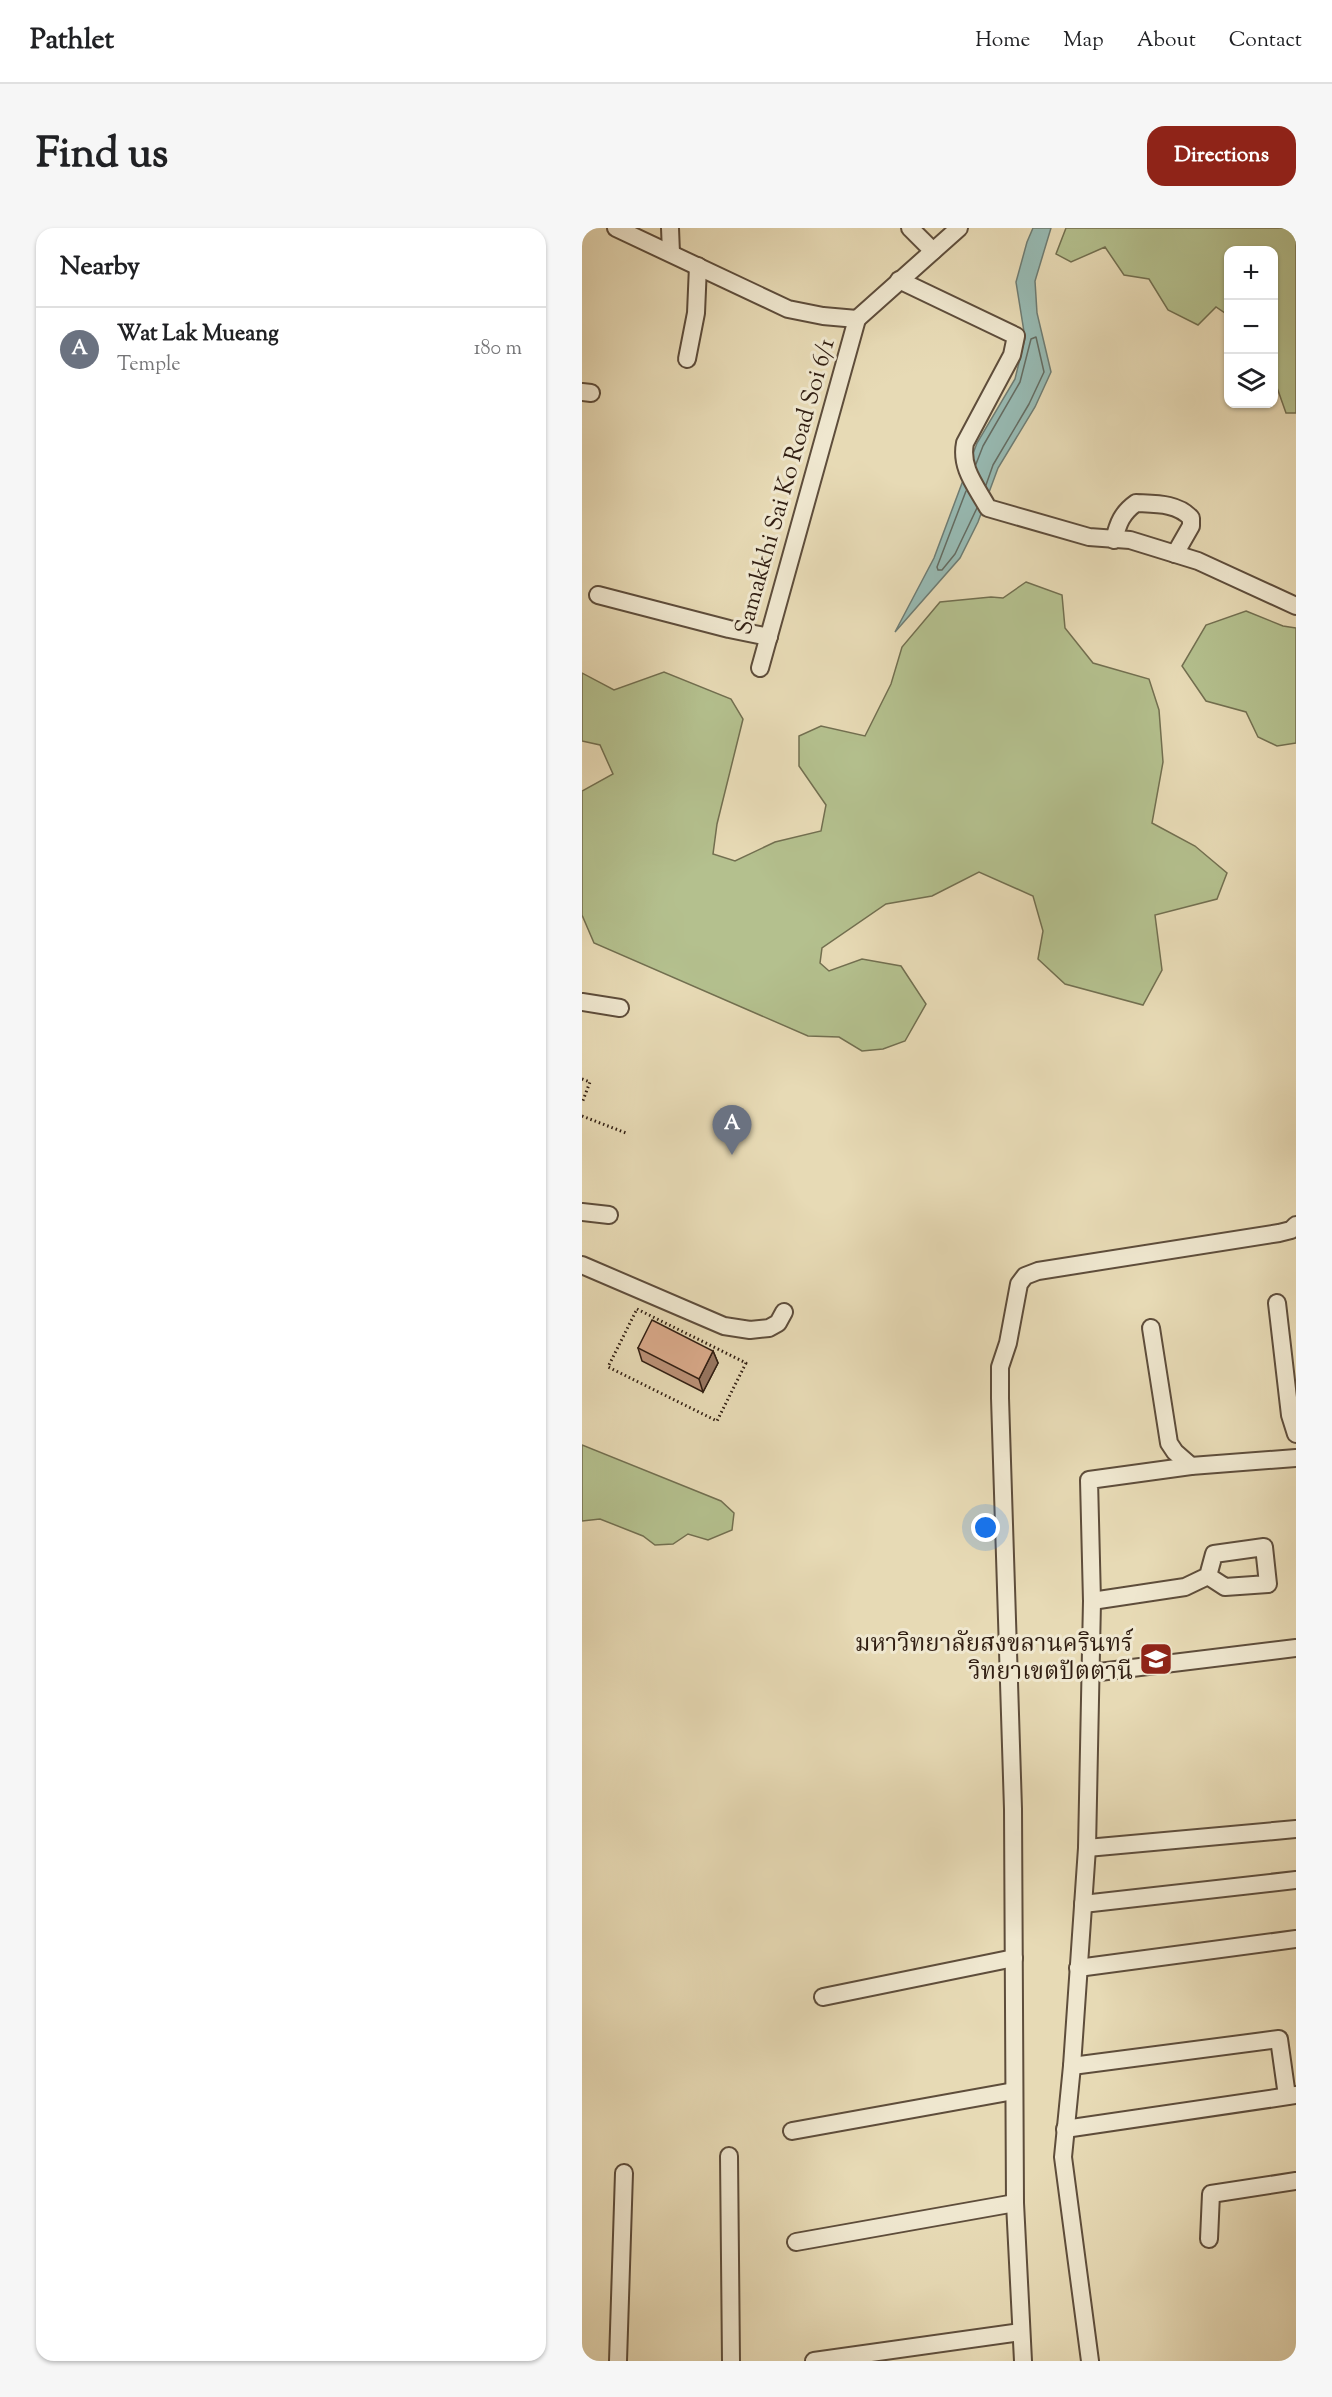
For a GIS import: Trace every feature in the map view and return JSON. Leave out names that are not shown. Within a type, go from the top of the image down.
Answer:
[{"type":"street","points":[[669,228],[671,253]]},
{"type":"street","points":[[910,228],[933,251]]},
{"type":"street","points":[[621,229],[788,309],[823,316],[857,319],[959,228]]},
{"type":"street","points":[[687,359],[696,313],[698,266]]},
{"type":"street","points":[[899,280],[1016,336],[1012,355],[965,443],[963,454],[964,465],[988,508],[1089,537],[1130,540],[1198,561],[1296,606]]},
{"type":"street","name":"Samakkhi Sai Ko Road Soi 6/1","points":[[760,668],[857,319]]},
{"type":"street","points":[[1114,540],[1119,521],[1126,510],[1136,503],[1167,505],[1184,510],[1191,518],[1191,526],[1175,554]]},
{"type":"street","points":[[598,595],[712,625],[769,637]]},
{"type":"street","points":[[582,1002],[620,1008]]},
{"type":"street","points":[[582,1212],[609,1215]]},
{"type":"street","points":[[1023,2361],[1015,2203],[1013,1809],[1000,1367],[1008,1343],[1018,1284],[1025,1276],[1038,1271],[1279,1233],[1291,1230],[1296,1225]]},
{"type":"street","points":[[582,1265],[724,1326],[750,1330],[769,1328],[778,1323],[784,1312]]},
{"type":"street","points":[[1276,1303],[1290,1415],[1296,1434]]},
{"type":"street","points":[[1151,1328],[1169,1443],[1174,1452],[1191,1466]]},
{"type":"street","points":[[1090,2361],[1063,2157],[1072,2066],[1086,1848],[1092,1601],[1089,1480],[1191,1466],[1296,1458]]},
{"type":"street","points":[[1092,1601],[1185,1587],[1208,1576]]},
{"type":"street","points":[[1091,1673],[1296,1648]]},
{"type":"street","points":[[1086,1848],[1296,1829]]},
{"type":"street","points":[[1083,1904],[1296,1880]]},
{"type":"street","points":[[1078,1968],[1296,1939]]},
{"type":"street","points":[[823,1996],[1014,1958]]},
{"type":"street","points":[[1065,2129],[1291,2095],[1279,2039],[1072,2066]]},
{"type":"street","points":[[792,2131],[1014,2091]]},
{"type":"street","points":[[729,2156],[731,2361]]},
{"type":"street","points":[[618,2361],[624,2173]]},
{"type":"street","points":[[1209,2239],[1211,2194],[1296,2181]]},
{"type":"street","points":[[796,2242],[1015,2203]]},
{"type":"street","points":[[814,2361],[1022,2332]]},
{"type":"path","points":[[582,1079],[590,1082],[582,1103]]},
{"type":"path","points":[[582,1116],[626,1133]]},
{"type":"path","points":[[637,1309],[746,1363],[717,1421],[608,1367],[637,1309]]},
{"type":"green space","points":[[1066,228],[1296,228],[1296,413],[1286,413],[1278,390],[1278,246],[1224,246],[1224,312],[1216,307],[1198,325],[1168,310],[1149,279],[1124,275],[1105,247],[1071,262],[1056,254]]},
{"type":"green space","points":[[1026,582],[1062,595],[1065,628],[1093,663],[1149,679],[1159,710],[1163,762],[1152,823],[1195,846],[1227,873],[1217,899],[1155,915],[1162,970],[1143,1005],[1065,984],[1038,959],[1043,931],[1033,896],[979,872],[932,896],[886,904],[822,948],[820,963],[829,971],[862,959],[901,966],[926,1004],[905,1041],[883,1049],[862,1051],[839,1037],[808,1036],[594,943],[582,915],[582,791],[613,774],[600,745],[582,741],[582,673],[614,690],[664,672],[731,699],[743,719],[717,824],[713,854],[735,861],[775,842],[821,831],[826,805],[799,766],[799,736],[821,726],[865,736],[891,684],[902,647],[940,602],[1003,598]]},
{"type":"green space","points":[[1246,611],[1283,626],[1296,628],[1296,743],[1277,746],[1258,737],[1246,712],[1206,701],[1182,666],[1206,625]]},
{"type":"green space","points":[[582,1445],[721,1501],[734,1513],[732,1530],[708,1540],[688,1534],[673,1544],[655,1545],[643,1536],[600,1519],[582,1521]]},
{"type":"water","points":[[1033,228],[1051,228],[1035,281],[1037,313],[1051,372],[1035,407],[998,468],[978,522],[960,558],[895,632],[934,558],[977,443],[1015,379],[1025,338],[1016,282]]},
{"type":"building","points":[[652,1320],[713,1351],[699,1379],[638,1348]]},
{"type":"place","name":"Wat Lak Mueang","points":[[732,1155]]},
{"type":"place","name":"มหาวิทยาลัยสงขลานครินทร์ วิทยาเขตปัตตานี","points":[[1156,1659]]}]
